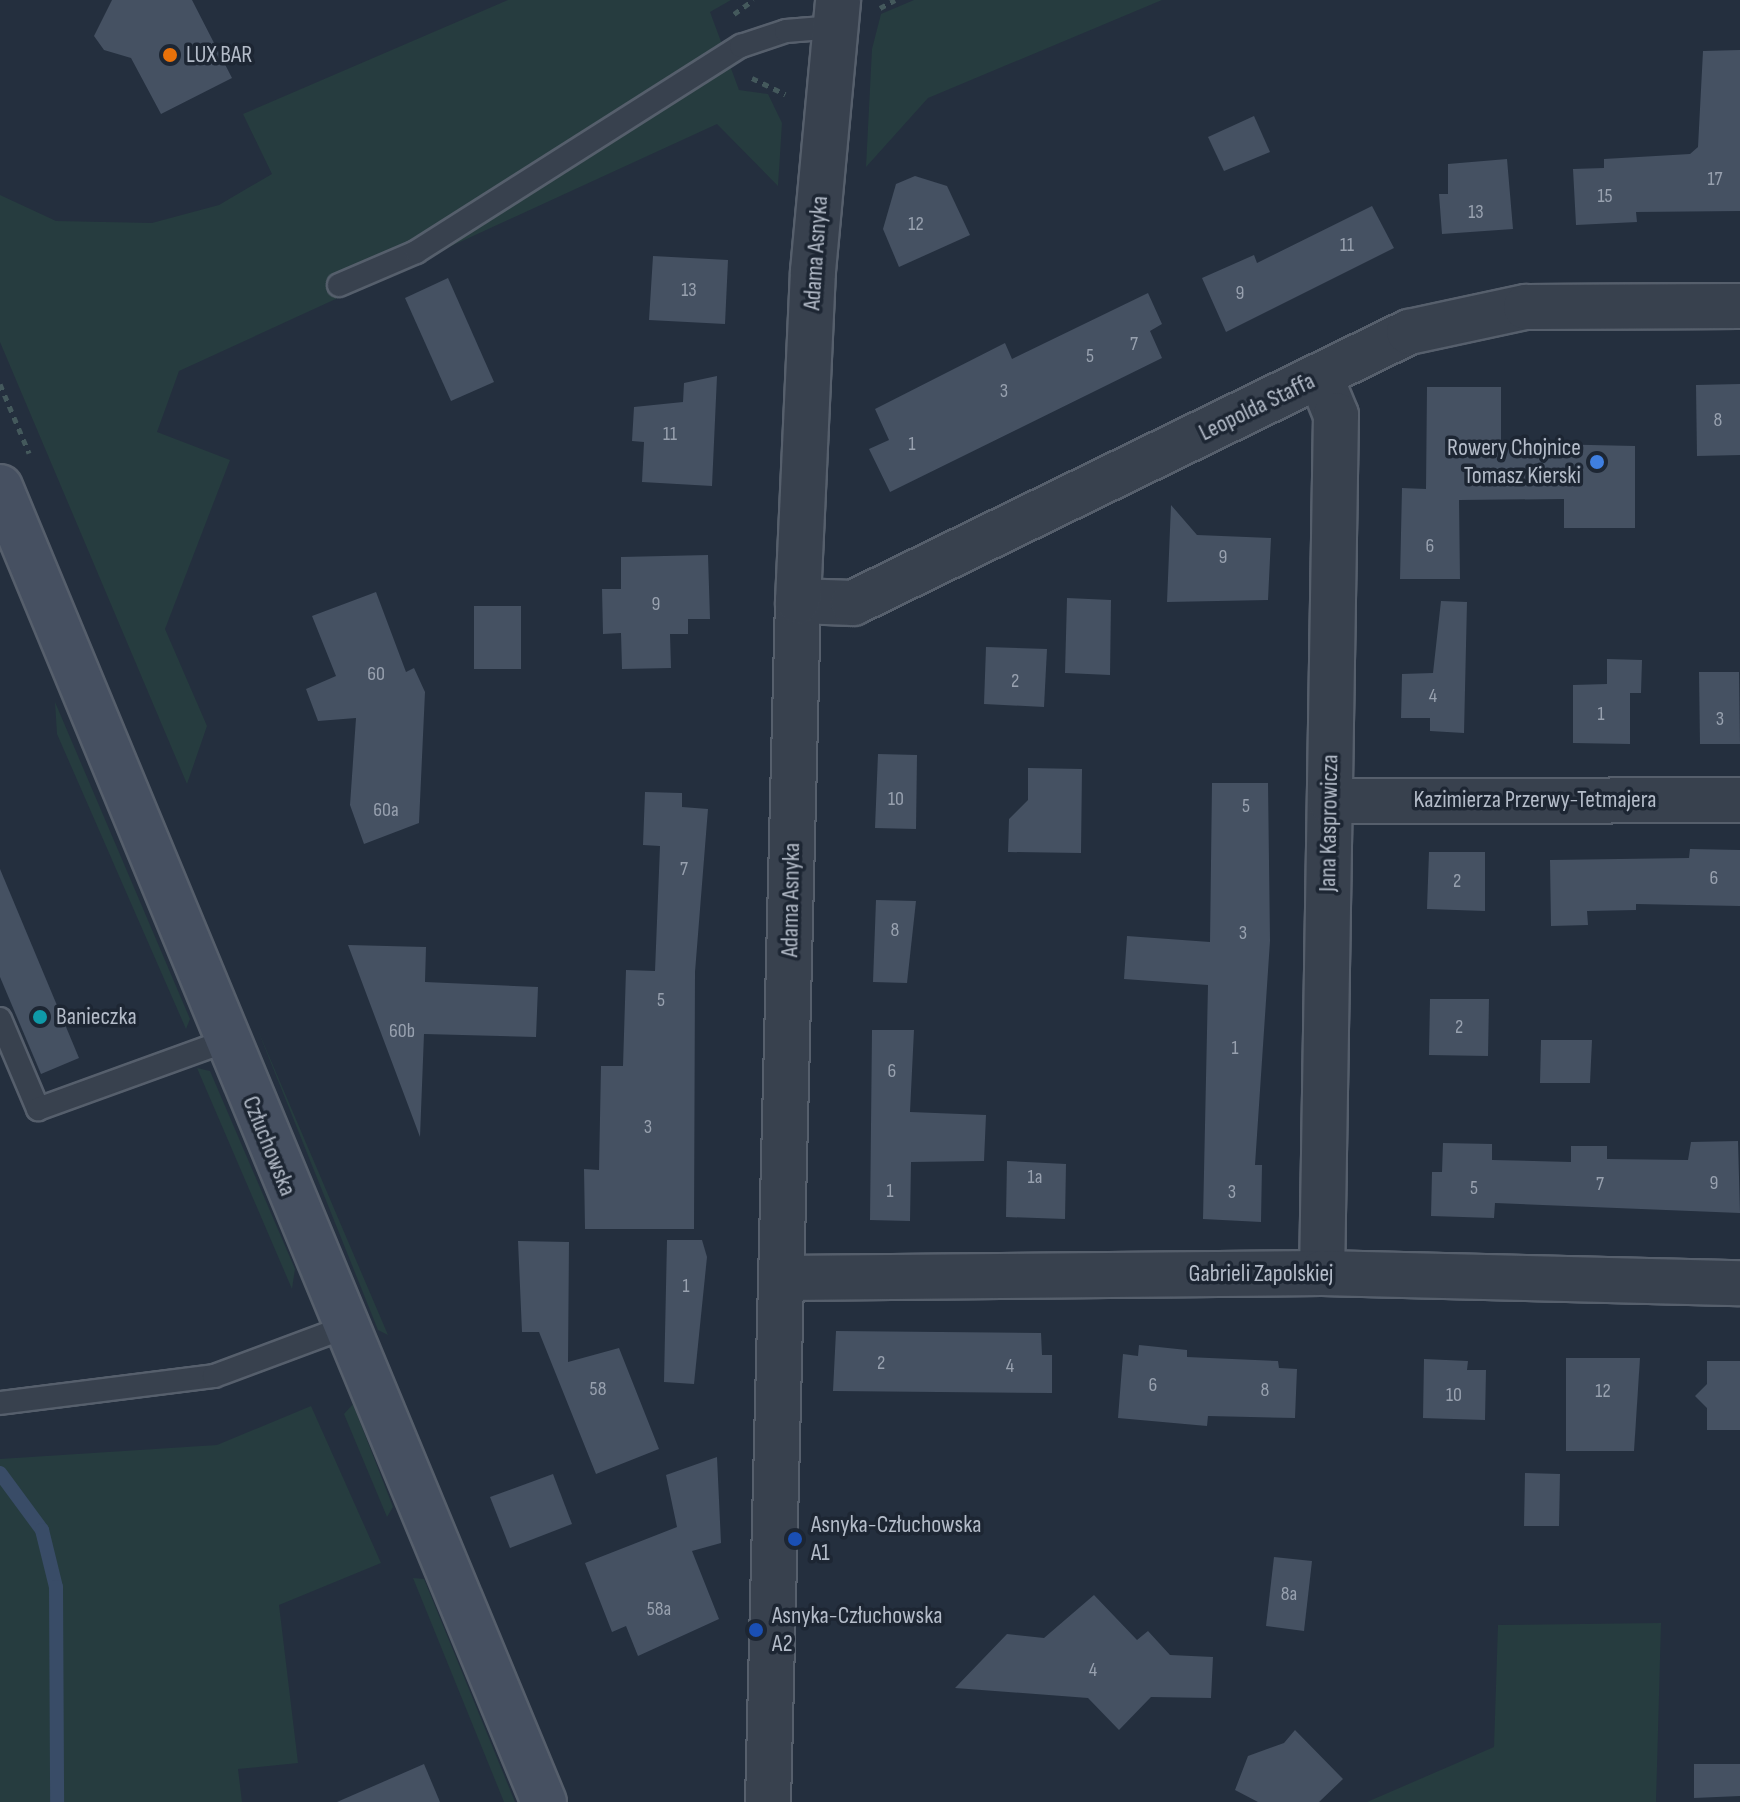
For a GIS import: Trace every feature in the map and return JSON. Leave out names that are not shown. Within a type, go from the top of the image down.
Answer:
[{"type":"main road","name":"Człuchowska","points":[[0,487],[343,1328],[544,1802]]},
{"type":"street","name":"Adama Asnyka","points":[[768,1802],[798,601],[813,271],[836,14]]},
{"type":"street","name":"Leopolda Staffa","points":[[798,601],[853,603],[1409,332],[1466,315],[1526,307],[1740,306]]},
{"type":"street","name":"Jana Kasprowicza","points":[[1320,376],[1336,415],[1322,1273]]},
{"type":"street","name":"Kazimierza Przerwy-Tetmajera","points":[[1330,801],[1740,800]]},
{"type":"street","name":"Gabrieli Zapolskiej","points":[[783,1278],[1322,1273],[1740,1283]]},
{"type":"lane","points":[[339,285],[416,252],[741,46],[836,14]]},
{"type":"lane","points":[[0,1019],[38,1109],[226,1041]]},
{"type":"lane","points":[[0,1403],[214,1376],[343,1328]]},
{"type":"path","points":[[0,384],[30,457]]},
{"type":"green space","points":[[508,0],[731,0],[710,12],[739,90],[768,94],[782,123],[778,186],[717,124],[179,371],[157,432],[230,460],[165,629],[207,726],[187,784],[0,342],[0,195],[56,221],[152,223],[219,205],[272,174],[243,114]]},
{"type":"green space","points":[[914,0],[1162,0],[928,98],[866,167],[872,49],[881,14]]},
{"type":"green space","points":[[55,702],[190,1019],[186,1029],[57,734]]},
{"type":"green space","points":[[257,1028],[388,1335],[378,1330]]},
{"type":"green space","points":[[197,1068],[210,1071],[295,1269],[292,1289]]},
{"type":"green space","points":[[353,1404],[393,1507],[387,1517],[344,1414]]},
{"type":"green space","points":[[311,1406],[381,1563],[279,1605],[298,1763],[238,1769],[242,1802],[0,1802],[0,1459],[217,1445]]},
{"type":"green space","points":[[413,1578],[424,1579],[515,1802],[504,1802]]},
{"type":"green space","points":[[1661,1623],[1656,1802],[1367,1802],[1494,1747],[1498,1625]]},
{"type":"building","name":"LUX BAR","points":[[112,0],[192,0],[232,78],[161,114],[131,58],[104,50],[94,36]]},
{"type":"building","points":[[1740,50],[1740,211],[1636,212],[1637,222],[1576,225],[1573,169],[1604,168],[1604,159],[1690,154],[1698,147],[1703,51]]},
{"type":"building","points":[[1254,116],[1270,152],[1224,171],[1208,137]]},
{"type":"building","points":[[1507,159],[1513,229],[1442,234],[1439,194],[1448,194],[1448,164]]},
{"type":"building","points":[[915,176],[947,186],[970,235],[899,267],[883,229],[896,184]]},
{"type":"building","points":[[1372,206],[1394,248],[1226,332],[1202,278],[1254,255],[1257,263]]},
{"type":"building","points":[[653,256],[728,260],[725,324],[649,320]]},
{"type":"building","points":[[448,278],[494,382],[451,401],[405,298]]},
{"type":"building","points":[[1148,293],[1162,324],[1150,331],[1162,358],[890,492],[869,449],[889,440],[875,409],[1005,343],[1012,359]]},
{"type":"building","points":[[717,376],[712,486],[642,482],[644,442],[632,441],[634,407],[683,402],[684,383]]},
{"type":"building","points":[[1740,384],[1740,455],[1697,456],[1696,385]]},
{"type":"building","points":[[1427,387],[1501,387],[1501,443],[1635,446],[1635,528],[1564,528],[1564,499],[1459,500],[1460,579],[1400,579],[1402,488],[1426,489]]},
{"type":"building","points":[[1171,505],[1197,535],[1271,538],[1268,600],[1167,602]]},
{"type":"building","points":[[708,555],[710,619],[688,619],[688,634],[670,634],[671,668],[622,669],[621,633],[603,634],[602,589],[621,589],[621,557]]},
{"type":"building","points":[[376,592],[406,672],[414,668],[425,692],[419,823],[364,844],[350,805],[356,718],[318,721],[306,689],[336,676],[312,616]]},
{"type":"building","points":[[1067,598],[1111,600],[1110,675],[1065,673]]},
{"type":"building","points":[[1441,601],[1467,602],[1464,733],[1430,731],[1430,718],[1401,718],[1402,674],[1433,673]]},
{"type":"building","points":[[474,606],[521,606],[521,669],[474,669]]},
{"type":"building","points":[[986,647],[1047,649],[1044,707],[984,704]]},
{"type":"building","points":[[1607,659],[1642,660],[1641,693],[1630,693],[1630,744],[1573,743],[1573,685],[1607,684]]},
{"type":"building","points":[[1699,672],[1739,672],[1740,744],[1700,744]]},
{"type":"building","points":[[878,754],[917,755],[916,829],[875,828]]},
{"type":"building","points":[[1028,768],[1082,769],[1081,853],[1008,852],[1009,819],[1028,800]]},
{"type":"building","points":[[1212,783],[1268,783],[1270,941],[1255,1165],[1262,1165],[1261,1222],[1203,1219],[1208,985],[1124,979],[1127,936],[1210,942]]},
{"type":"building","points":[[645,792],[682,793],[682,807],[708,809],[695,972],[694,1229],[585,1229],[584,1169],[599,1170],[601,1066],[623,1066],[626,970],[655,971],[660,846],[643,845]]},
{"type":"building","points":[[1690,849],[1740,850],[1740,906],[1636,904],[1636,910],[1587,911],[1588,925],[1551,926],[1550,860],[1689,858]]},
{"type":"building","points":[[1429,852],[1485,852],[1485,911],[1427,909]]},
{"type":"building","name":"Banieczka","points":[[0,869],[79,1058],[41,1074],[0,977]]},
{"type":"building","points":[[876,900],[916,901],[907,983],[873,982]]},
{"type":"building","points":[[348,945],[426,947],[425,982],[538,987],[536,1037],[424,1034],[420,1137]]},
{"type":"building","points":[[1430,999],[1489,999],[1488,1056],[1429,1055]]},
{"type":"building","points":[[872,1030],[914,1030],[910,1112],[986,1115],[984,1161],[911,1162],[910,1221],[870,1220]]},
{"type":"building","points":[[1541,1040],[1592,1040],[1590,1083],[1540,1083]]},
{"type":"building","points":[[1738,1141],[1740,1213],[1495,1203],[1494,1218],[1431,1216],[1432,1172],[1442,1172],[1443,1143],[1492,1144],[1492,1160],[1571,1162],[1571,1146],[1607,1146],[1607,1159],[1688,1160],[1691,1142]]},
{"type":"building","points":[[1007,1161],[1066,1164],[1065,1219],[1006,1217]]},
{"type":"building","points":[[667,1240],[702,1240],[707,1257],[694,1384],[664,1382]]},
{"type":"building","points":[[518,1241],[569,1242],[568,1362],[619,1348],[659,1449],[596,1474],[539,1332],[522,1332]]},
{"type":"building","points":[[836,1331],[1041,1333],[1042,1355],[1052,1355],[1052,1393],[833,1391]]},
{"type":"building","points":[[1139,1345],[1187,1350],[1187,1357],[1278,1361],[1279,1368],[1297,1369],[1295,1418],[1208,1416],[1207,1426],[1118,1418],[1123,1354],[1138,1356]]},
{"type":"building","points":[[1566,1358],[1640,1358],[1634,1451],[1566,1451]]},
{"type":"building","points":[[1424,1359],[1468,1361],[1467,1370],[1486,1370],[1485,1420],[1423,1418]]},
{"type":"building","points":[[1707,1361],[1740,1361],[1740,1430],[1707,1430],[1707,1408],[1695,1396],[1707,1384]]},
{"type":"building","points":[[717,1457],[721,1543],[692,1551],[719,1619],[638,1656],[626,1626],[612,1632],[585,1563],[677,1527],[666,1475]]},
{"type":"building","points":[[1525,1473],[1560,1474],[1559,1526],[1524,1526]]},
{"type":"building","points":[[553,1474],[572,1524],[510,1548],[490,1497]]},
{"type":"building","points":[[1274,1557],[1312,1561],[1304,1631],[1266,1626]]},
{"type":"building","points":[[1094,1595],[1137,1640],[1148,1631],[1170,1655],[1213,1657],[1211,1698],[1151,1697],[1119,1730],[1088,1698],[955,1688],[1007,1634],[1044,1638]]},
{"type":"building","points":[[1295,1730],[1343,1779],[1319,1802],[1258,1802],[1235,1790],[1248,1756],[1284,1743]]},
{"type":"building","points":[[424,1764],[440,1802],[337,1802]]},
{"type":"building","points":[[1694,1764],[1740,1764],[1740,1796],[1694,1798]]},
{"type":"waterway","points":[[0,1473],[42,1530],[56,1587],[57,1802]]},
{"type":"place","name":"LUX BAR","points":[[170,55]]},
{"type":"place","name":"Rowery Chojnice Tomasz Kierski","points":[[1597,462]]},
{"type":"place","name":"Banieczka","points":[[40,1017]]},
{"type":"place","name":"Asnyka-Człuchowska A1","points":[[795,1539]]},
{"type":"place","name":"Asnyka-Człuchowska A2","points":[[756,1630]]}]
